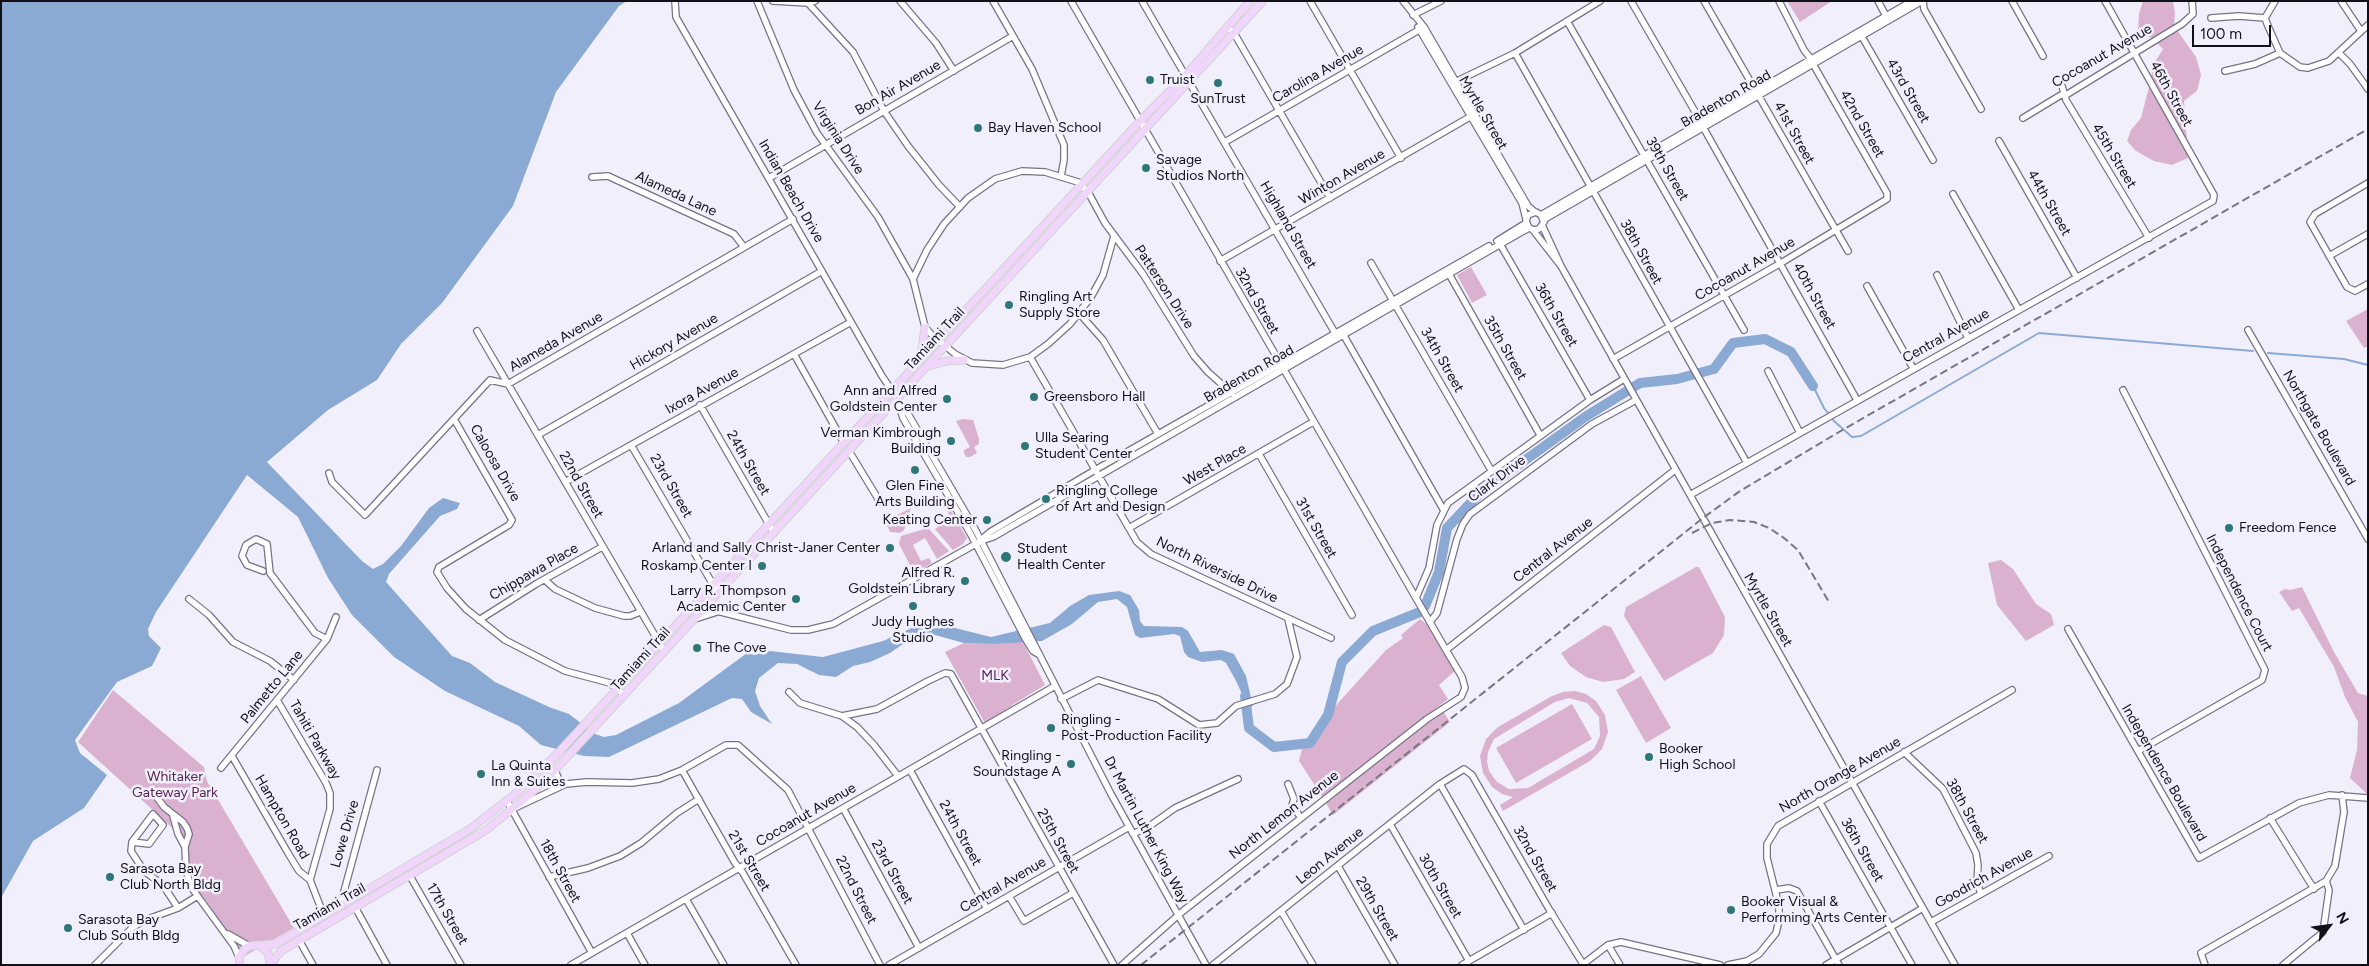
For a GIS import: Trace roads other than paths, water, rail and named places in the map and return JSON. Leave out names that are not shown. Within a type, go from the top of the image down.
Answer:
[{"type":"main road","name":"Tamiami Trail","points":[[270,964],[280,951],[475,837],[512,810],[555,770],[1146,130],[1227,27],[1250,1]]},
{"type":"main road","name":"Tamiami Trail","points":[[249,946],[276,944],[470,829],[507,802],[559,752],[1140,121],[1234,33],[1264,1]]},
{"type":"main road","points":[[920,359],[925,340],[925,327]]},
{"type":"main road","points":[[926,367],[947,361],[964,360]]},
{"type":"main road","points":[[849,451],[857,428]]},
{"type":"main road","points":[[836,465],[844,450],[844,443]]},
{"type":"main road","points":[[430,864],[440,853],[464,839],[470,829]]},
{"type":"main road","points":[[363,903],[384,885],[401,875],[408,866]]},
{"type":"main road","points":[[299,940],[302,934],[321,924],[324,916]]},
{"type":"main road","points":[[239,962],[249,946]]},
{"type":"main road","name":"Tamiami Trail","points":[[260,946],[268,953],[270,964]]},
{"type":"street","name":"Virginia Drive","points":[[757,1],[794,90],[825,145],[878,216],[913,279],[925,327]]},
{"type":"street","points":[[773,1],[812,2],[853,52],[884,111],[919,161],[960,207]]},
{"type":"street","points":[[900,1],[936,44],[954,71]]},
{"type":"street","points":[[993,1],[1032,69],[1064,145],[1061,176]]},
{"type":"street","name":"32nd Street","points":[[1071,1],[1462,677],[1465,690]]},
{"type":"street","name":"Highland Street","points":[[1142,1],[1335,333]]},
{"type":"street","points":[[1310,1],[1401,158]]},
{"type":"street","name":"Myrtle Street","points":[[1403,1],[1415,17],[1454,83],[1522,203],[1529,225],[1561,266],[1955,965]]},
{"type":"street","points":[[1415,17],[1441,1]]},
{"type":"street","points":[[1454,83],[1515,53],[1600,1]]},
{"type":"street","name":"40th Street","points":[[1631,1],[1857,400]]},
{"type":"street","name":"41st Street","points":[[1704,1],[1848,251]]},
{"type":"street","name":"42nd Street","points":[[1779,1],[1804,50],[1887,197]]},
{"type":"street","points":[[1878,1],[1886,16]]},
{"type":"street","name":"Bradenton Road","points":[[1812,62],[1912,1]]},
{"type":"street","points":[[1923,1],[1924,9],[1981,109]]},
{"type":"street","name":"Bradenton Road","points":[[1540,218],[1702,124],[1923,1]]},
{"type":"street","points":[[2012,1],[2043,56]]},
{"type":"street","name":"46th Street","points":[[2105,1],[2214,199]]},
{"type":"street","name":"Cocoanut Avenue","points":[[2023,118],[2061,95],[2066,95],[2068,92],[2182,24],[2193,14],[2192,1]]},
{"type":"street","points":[[2275,1],[2266,18],[2280,53],[2297,65],[2308,68],[2329,61],[2368,25]]},
{"type":"street","points":[[2342,1],[2361,30]]},
{"type":"street","name":"Indian Beach Drive","points":[[675,2],[676,17],[891,391]]},
{"type":"street","points":[[2211,18],[2238,16],[2266,18]]},
{"type":"street","name":"39th Street","points":[[1567,22],[1744,330]]},
{"type":"street","points":[[1227,27],[1234,33],[1330,198]]},
{"type":"street","name":"Carolina Avenue","points":[[1224,142],[1421,29]]},
{"type":"street","name":"43rd Street","points":[[1862,35],[1933,160]]},
{"type":"street","name":"Bon Air Avenue","points":[[769,178],[1014,36]]},
{"type":"street","name":"38th Street","points":[[1515,53],[1747,463]]},
{"type":"street","points":[[2225,71],[2254,64],[2280,53]]},
{"type":"street","points":[[2339,53],[2350,64],[2368,89]]},
{"type":"street","name":"45th Street","points":[[2062,86],[2066,100],[2149,238]]},
{"type":"street","name":"Myrtle Street","points":[[1473,116],[1528,206],[1540,218],[1561,266]]},
{"type":"street","name":"Winton Avenue","points":[[1220,261],[1473,116]]},
{"type":"street","name":"44th Street","points":[[1999,141],[2077,278]]},
{"type":"street","points":[[913,279],[932,242],[960,207],[983,187],[1013,173],[1036,170],[1061,176],[1082,185]]},
{"type":"street","name":"Alameda Lane","points":[[592,177],[608,176],[734,234],[744,247]]},
{"type":"street","points":[[2368,184],[2315,214],[2311,219],[2311,224],[2350,290],[2358,290],[2368,284]]},
{"type":"street","name":"Patterson Drive","points":[[1082,185],[1114,236],[1143,274],[1194,356],[1208,372],[1233,394]]},
{"type":"street","points":[[1953,194],[2019,310]]},
{"type":"street","name":"Cocoanut Avenue","points":[[1613,359],[1836,231],[1885,202],[1887,197]]},
{"type":"street","name":"Central Avenue","points":[[1690,495],[1913,368],[2211,203],[2214,199]]},
{"type":"street","name":"Bradenton Road","points":[[1529,225],[1530,214],[1540,218]]},
{"type":"street","name":"Bradenton Road","points":[[1529,225],[1539,229],[1540,218]]},
{"type":"street","name":"Alameda Avenue","points":[[329,473],[332,482],[365,514],[490,380],[508,384],[793,219]]},
{"type":"street","name":"Bradenton Road","points":[[1281,367],[1335,333],[1449,274],[1529,225]]},
{"type":"street","name":"Bradenton Road","points":[[1097,472],[1281,367],[1343,334],[1529,225]]},
{"type":"street","points":[[2329,256],[2368,234]]},
{"type":"street","points":[[925,327],[945,346],[964,360],[991,366],[1009,364],[1030,357],[1054,339],[1079,313],[1100,282],[1114,236]]},
{"type":"street","name":"36th Street","points":[[1500,244],[1590,400]]},
{"type":"street","points":[[1010,262],[1017,269]]},
{"type":"street","name":"34th Street","points":[[1372,263],[1393,303],[1491,470]]},
{"type":"street","name":"Hickory Avenue","points":[[538,435],[822,270]]},
{"type":"street","name":"35th Street","points":[[1449,274],[1540,435]]},
{"type":"street","points":[[1937,275],[1968,338]]},
{"type":"street","points":[[1867,286],[1913,368]]},
{"type":"street","points":[[1079,313],[1103,340],[1158,434]]},
{"type":"street","name":"Ixora Avenue","points":[[565,482],[851,322]]},
{"type":"street","name":"Northgate Boulevard","points":[[2248,330],[2368,539]]},
{"type":"street","name":"22nd Street","points":[[477,331],[664,651]]},
{"type":"street","points":[[1343,334],[1443,509]]},
{"type":"street","points":[[794,354],[844,443]]},
{"type":"street","name":"North Riverside Drive","points":[[1030,357],[1137,542],[1151,554],[1331,638]]},
{"type":"street","points":[[1768,371],[1800,433]]},
{"type":"street","points":[[1416,598],[1429,568],[1435,530],[1443,509],[1491,470],[1540,435],[1590,400],[1625,380]]},
{"type":"street","name":"Independence Court","points":[[2123,390],[2265,670],[2262,680],[2138,751]]},
{"type":"street","name":"Dr Martin Luther King Way","points":[[891,391],[908,414],[1062,699],[1128,826],[1206,965]]},
{"type":"street","name":"Bradenton Road","points":[[690,610],[704,608],[743,616],[780,629],[800,630],[818,628],[836,622],[978,542],[993,537],[1158,434],[1233,394]]},
{"type":"street","name":"Clark Drive","points":[[1430,622],[1438,613],[1457,539],[1462,524],[1470,514],[1592,424],[1635,398]]},
{"type":"street","name":"24th Street","points":[[700,405],[774,533]]},
{"type":"street","name":"Caloosa Drive","points":[[454,419],[512,520],[509,525],[441,564],[437,569],[442,580],[455,598],[479,620]]},
{"type":"street","name":"West Place","points":[[1130,528],[1313,422]]},
{"type":"street","name":"23rd Street","points":[[632,445],[718,593]]},
{"type":"street","points":[[849,451],[880,502]]},
{"type":"street","name":"31st Street","points":[[1259,454],[1352,615]]},
{"type":"street","name":"Central Avenue","points":[[1446,650],[1675,470]]},
{"type":"street","points":[[263,571],[247,565],[242,556],[246,545],[256,539],[267,544],[270,573],[315,632],[327,640]]},
{"type":"street","name":"Chippawa Place","points":[[479,620],[602,547]]},
{"type":"street","points":[[544,580],[555,589],[595,608],[624,616],[640,612]]},
{"type":"street","points":[[189,599],[209,614],[233,642],[270,661],[294,680]]},
{"type":"street","name":"Bradenton Road","points":[[693,620],[721,612]]},
{"type":"street","name":"Palmetto Lane","points":[[221,768],[327,640],[336,618]]},
{"type":"street","points":[[1062,699],[1098,680],[1158,698],[1193,722],[1204,726],[1219,722],[1233,708],[1281,691],[1287,684],[1294,668],[1297,651],[1288,619]]},
{"type":"street","points":[[479,620],[505,640],[545,662],[564,671],[610,683],[624,695]]},
{"type":"street","name":"Independence Boulevard","points":[[2068,629],[2199,858],[2270,818],[2307,800],[2329,795],[2368,798]]},
{"type":"street","name":"25th Street","points":[[842,716],[878,710],[928,681],[949,673],[1114,965]]},
{"type":"street","name":"Cocoanut Avenue","points":[[571,965],[1054,686]]},
{"type":"street","name":"North Lemon Avenue","points":[[1122,965],[1178,915],[1427,719],[1461,697],[1465,690]]},
{"type":"street","name":"North Orange Avenue","points":[[1728,965],[1747,961],[1759,954],[1776,933],[1779,920],[1776,890],[1767,858],[1770,838],[1783,822],[2012,690]]},
{"type":"street","points":[[789,692],[800,703],[842,716],[866,736],[898,776]]},
{"type":"street","name":"Tahiti Parkway","points":[[277,700],[330,793],[330,809],[310,880]]},
{"type":"street","name":"22nd Street","points":[[566,784],[645,782],[669,776],[726,745],[738,745],[784,785],[809,828],[880,965]]},
{"type":"street","name":"38th Street","points":[[1904,752],[1943,789],[1976,853],[1978,864],[1977,882],[1981,894]]},
{"type":"street","name":"Hampton Road","points":[[232,756],[295,864],[310,880],[324,916]]},
{"type":"street","name":"32nd Street","points":[[1464,769],[1472,775],[1583,964]]},
{"type":"street","name":"Leon Avenue","points":[[1213,965],[1440,784],[1464,769]]},
{"type":"street","name":"Lowe Drive","points":[[340,906],[377,770]]},
{"type":"street","points":[[555,770],[560,780],[566,784]]},
{"type":"street","name":"21st Street","points":[[682,770],[796,965]]},
{"type":"street","name":"24th Street","points":[[910,770],[987,909]]},
{"type":"street","points":[[1133,834],[1151,825],[1175,808],[1238,779]]},
{"type":"street","points":[[512,810],[566,784]]},
{"type":"street","points":[[1288,784],[1294,799],[1292,805],[1301,818]]},
{"type":"street","points":[[1440,784],[1524,930]]},
{"type":"street","points":[[153,792],[173,816],[182,822],[188,832],[185,847],[187,875],[196,897],[224,931],[239,962]]},
{"type":"street","points":[[2205,965],[2201,953],[2326,881],[2335,866],[2344,812],[2342,795]]},
{"type":"street","points":[[549,877],[588,868],[620,856],[641,843],[678,813],[699,800]]},
{"type":"street","name":"36th Street","points":[[1819,801],[1912,965]]},
{"type":"street","name":"18th Street","points":[[507,802],[592,952]]},
{"type":"street","name":"23rd Street","points":[[843,808],[919,948]]},
{"type":"street","points":[[132,842],[149,844],[163,825],[153,814],[132,842],[131,851],[144,871],[163,885],[178,908]]},
{"type":"street","points":[[173,816],[179,837],[185,847]]},
{"type":"street","points":[[2270,818],[2314,889]]},
{"type":"street","name":"30th Street","points":[[1390,824],[1469,961]]},
{"type":"street","name":"Central Avenue","points":[[889,965],[1128,826]]},
{"type":"street","name":"Goodrich Avenue","points":[[1931,922],[2049,856]]},
{"type":"street","name":"29th Street","points":[[1338,866],[1395,965]]},
{"type":"street","name":"17th Street","points":[[410,876],[461,965]]},
{"type":"street","points":[[2283,965],[2323,932],[2329,890],[2326,881]]},
{"type":"street","points":[[1776,890],[1789,888],[1797,891],[1838,962]]},
{"type":"street","points":[[1009,896],[1024,921],[1072,893]]},
{"type":"street","points":[[95,965],[133,927],[144,920],[178,908],[196,897]]},
{"type":"street","points":[[686,898],[724,965]]},
{"type":"street","points":[[355,908],[387,965]]},
{"type":"street","name":"Goodrich Avenue","points":[[1826,965],[1838,962],[1923,908]]},
{"type":"street","points":[[1281,911],[1313,965]]},
{"type":"street","points":[[1462,965],[1552,914]]},
{"type":"street","points":[[224,931],[249,946]]},
{"type":"street","points":[[626,933],[645,965]]},
{"type":"street","points":[[299,940],[314,965]]},
{"type":"street","points":[[1583,964],[1615,942],[1630,943],[1720,965]]},
{"type":"street","points":[[1608,945],[1620,965]]},
{"type":"water","points":[[1,1],[627,1],[619,6],[556,92],[513,206],[442,303],[401,344],[377,380],[328,410],[267,462],[362,561],[373,569],[383,564],[401,546],[429,508],[443,498],[460,503],[457,509],[440,516],[389,574],[386,582],[452,656],[470,663],[495,682],[549,707],[569,714],[595,734],[604,737],[616,735],[679,703],[747,653],[754,655],[770,651],[823,657],[883,641],[927,621],[991,637],[1050,623],[1070,606],[1089,595],[1119,591],[1130,595],[1139,610],[1140,621],[1144,626],[1182,627],[1188,631],[1200,652],[1222,650],[1234,654],[1246,676],[1253,706],[1245,708],[1244,698],[1226,663],[1221,660],[1202,662],[1188,657],[1184,652],[1180,636],[1174,634],[1140,638],[1135,635],[1127,607],[1117,599],[1098,602],[1072,624],[1042,641],[994,644],[964,643],[935,635],[917,638],[870,662],[853,666],[836,677],[819,675],[797,664],[778,663],[759,678],[755,691],[760,706],[772,724],[751,712],[742,699],[732,698],[609,757],[584,756],[541,745],[519,726],[445,691],[394,657],[352,615],[328,578],[298,517],[247,475],[156,612],[148,629],[149,636],[161,648],[152,666],[117,682],[75,740],[80,753],[107,775],[84,808],[33,841],[1,898]]},
{"type":"waterway","points":[[1813,386],[1824,408],[1834,421],[1852,437],[1861,436],[2039,333],[2253,351]]},
{"type":"waterway","points":[[1425,606],[1439,572],[1447,528],[1481,492],[1585,417],[1640,383],[1677,379],[1714,369],[1733,343],[1765,339],[1791,352],[1813,386]]},
{"type":"waterway","points":[[2268,353],[2344,359],[2368,365]]},
{"type":"waterway","points":[[1245,696],[1249,728],[1274,747],[1310,743],[1328,715],[1342,662],[1373,631],[1420,612]]},
{"type":"railway","points":[[1141,965],[1703,518],[1740,491],[1839,432],[2368,129]]},
{"type":"railway","points":[[1692,533],[1712,523],[1730,520],[1754,522],[1769,528],[1798,550],[1829,602]]},
{"type":"place","name":"Truist","points":[[1150,80]]},
{"type":"place","name":"SunTrust","points":[[1218,83]]},
{"type":"place","name":"Bay Haven School","points":[[978,128]]},
{"type":"place","name":"Savage Studios North","points":[[1146,168]]},
{"type":"place","name":"Ringling Art Supply Store","points":[[1009,305]]},
{"type":"place","name":"Greensboro Hall","points":[[1034,397]]},
{"type":"place","name":"Ann and Alfred Goldstein Center","points":[[947,399]]},
{"type":"place","name":"Verman Kimbrough Building","points":[[951,441]]},
{"type":"place","name":"Ulla Searing Student Center","points":[[1025,446]]},
{"type":"place","name":"Glen Fine Arts Building","points":[[915,470]]},
{"type":"place","name":"Ringling College of Art and Design","points":[[1046,499]]},
{"type":"place","name":"Keating Center","points":[[987,520]]},
{"type":"place","name":"Freedom Fence","points":[[2229,528]]},
{"type":"place","name":"Arland and Sally Christ-Janer Center","points":[[890,548]]},
{"type":"place","name":"Student Health Center","points":[[1006,557]]},
{"type":"place","name":"Roskamp Center I","points":[[762,566]]},
{"type":"place","name":"Alfred R. Goldstein Library","points":[[965,581]]},
{"type":"place","name":"Larry R. Thompson Academic Center","points":[[796,599]]},
{"type":"place","name":"Judy Hughes Studio","points":[[913,606]]},
{"type":"place","name":"The Cove","points":[[697,648]]},
{"type":"place","name":"Ringling - Post-Production Facility","points":[[1051,728]]},
{"type":"place","name":"Booker High School","points":[[1649,757]]},
{"type":"place","name":"Ringling - Soundstage A","points":[[1071,764]]},
{"type":"place","name":"La Quinta Inn & Suites","points":[[481,774]]},
{"type":"place","name":"Sarasota Bay Club North Bldg","points":[[110,877]]},
{"type":"place","name":"Booker Visual & Performing Arts Center","points":[[1731,910]]},
{"type":"place","name":"Sarasota Bay Club South Bldg","points":[[68,928]]},
{"type":"park label","name":"MLK","points":[[995,676]]},
{"type":"park label","name":"Whitaker Gateway Park","points":[[175,786]]}]
